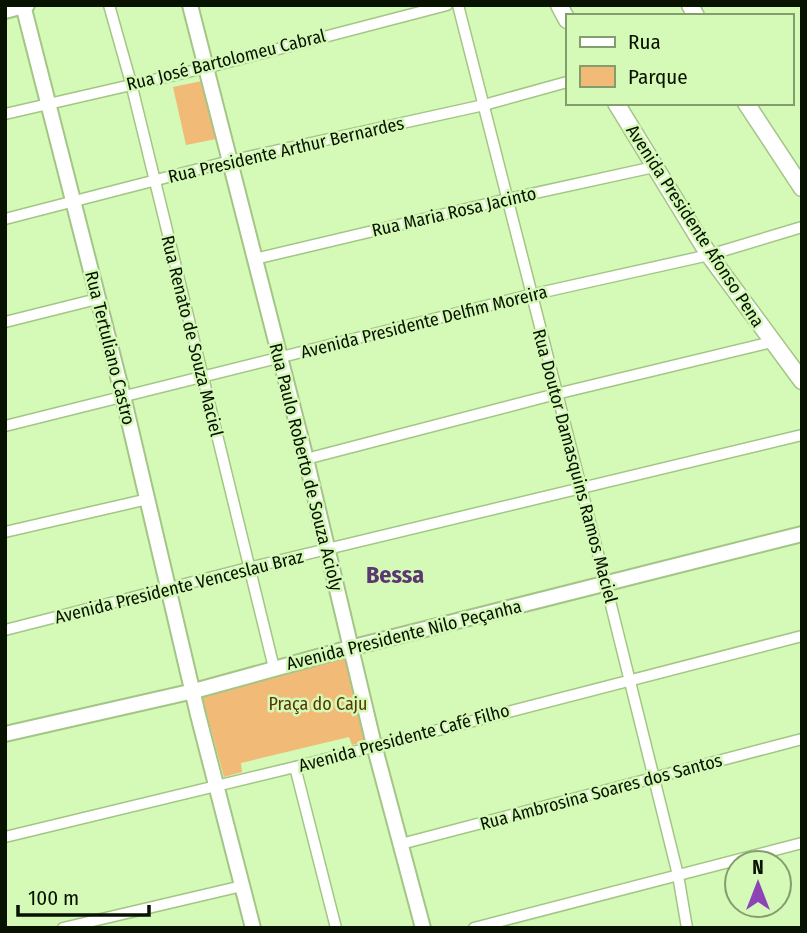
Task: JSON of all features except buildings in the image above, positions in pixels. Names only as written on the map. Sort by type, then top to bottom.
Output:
[{"type":"main road","name":"Avenida Presidente Afonso Pena","points":[[618,105],[709,255],[802,381]]},
{"type":"main road","points":[[747,105],[802,188]]},
{"type":"street","name":"Rua Renato de Souza Maciel","points":[[109,5],[131,83],[274,668]]},
{"type":"street","name":"Rua Paulo Roberto de Souza Acioly","points":[[190,5],[306,459],[374,745],[423,928]]},
{"type":"street","name":"Rua José Bartolomeu Cabral","points":[[5,114],[205,68],[447,5]]},
{"type":"street","name":"Rua Doutor Damasquins Ramos Maciel","points":[[458,5],[654,778],[678,875],[687,928]]},
{"type":"street","points":[[5,11],[25,6]]},
{"type":"street","name":"Rua Tertuliano Castro","points":[[25,6],[253,928]]},
{"type":"street","name":"Rua Presidente Arthur Bernardes","points":[[5,219],[230,161],[484,105],[566,82]]},
{"type":"street","name":"Rua Maria Rosa Jacinto","points":[[255,259],[654,167]]},
{"type":"street","name":"Avenida Presidente Delfim Moreira","points":[[5,426],[530,295],[709,255],[802,227]]},
{"type":"street","points":[[5,322],[97,299]]},
{"type":"street","points":[[306,459],[556,394],[772,342]]},
{"type":"street","name":"Avenida Presidente Venceslau Braz","points":[[5,630],[248,568],[802,435]]},
{"type":"street","points":[[5,532],[148,499]]},
{"type":"street","name":"Avenida Presidente Nilo Peçanha","points":[[5,734],[194,691],[350,648],[802,534]]},
{"type":"street","name":"Avenida Presidente Café Filho","points":[[5,837],[295,767],[802,636]]},
{"type":"street","name":"Rua Ambrosina Soares dos Santos","points":[[401,844],[802,739]]},
{"type":"street","points":[[295,767],[336,928]]},
{"type":"street","points":[[474,928],[802,843]]},
{"type":"street","points":[[63,928],[242,886]]},
{"type":"green space","points":[[202,81],[216,139],[186,145],[173,87]]},
{"type":"green space","name":"Praça do Caju","points":[[349,655],[369,740],[352,745],[349,737],[241,763],[242,772],[224,777],[201,693]]},
{"type":"district","name":"Bessa","points":[[395,575]]}]
